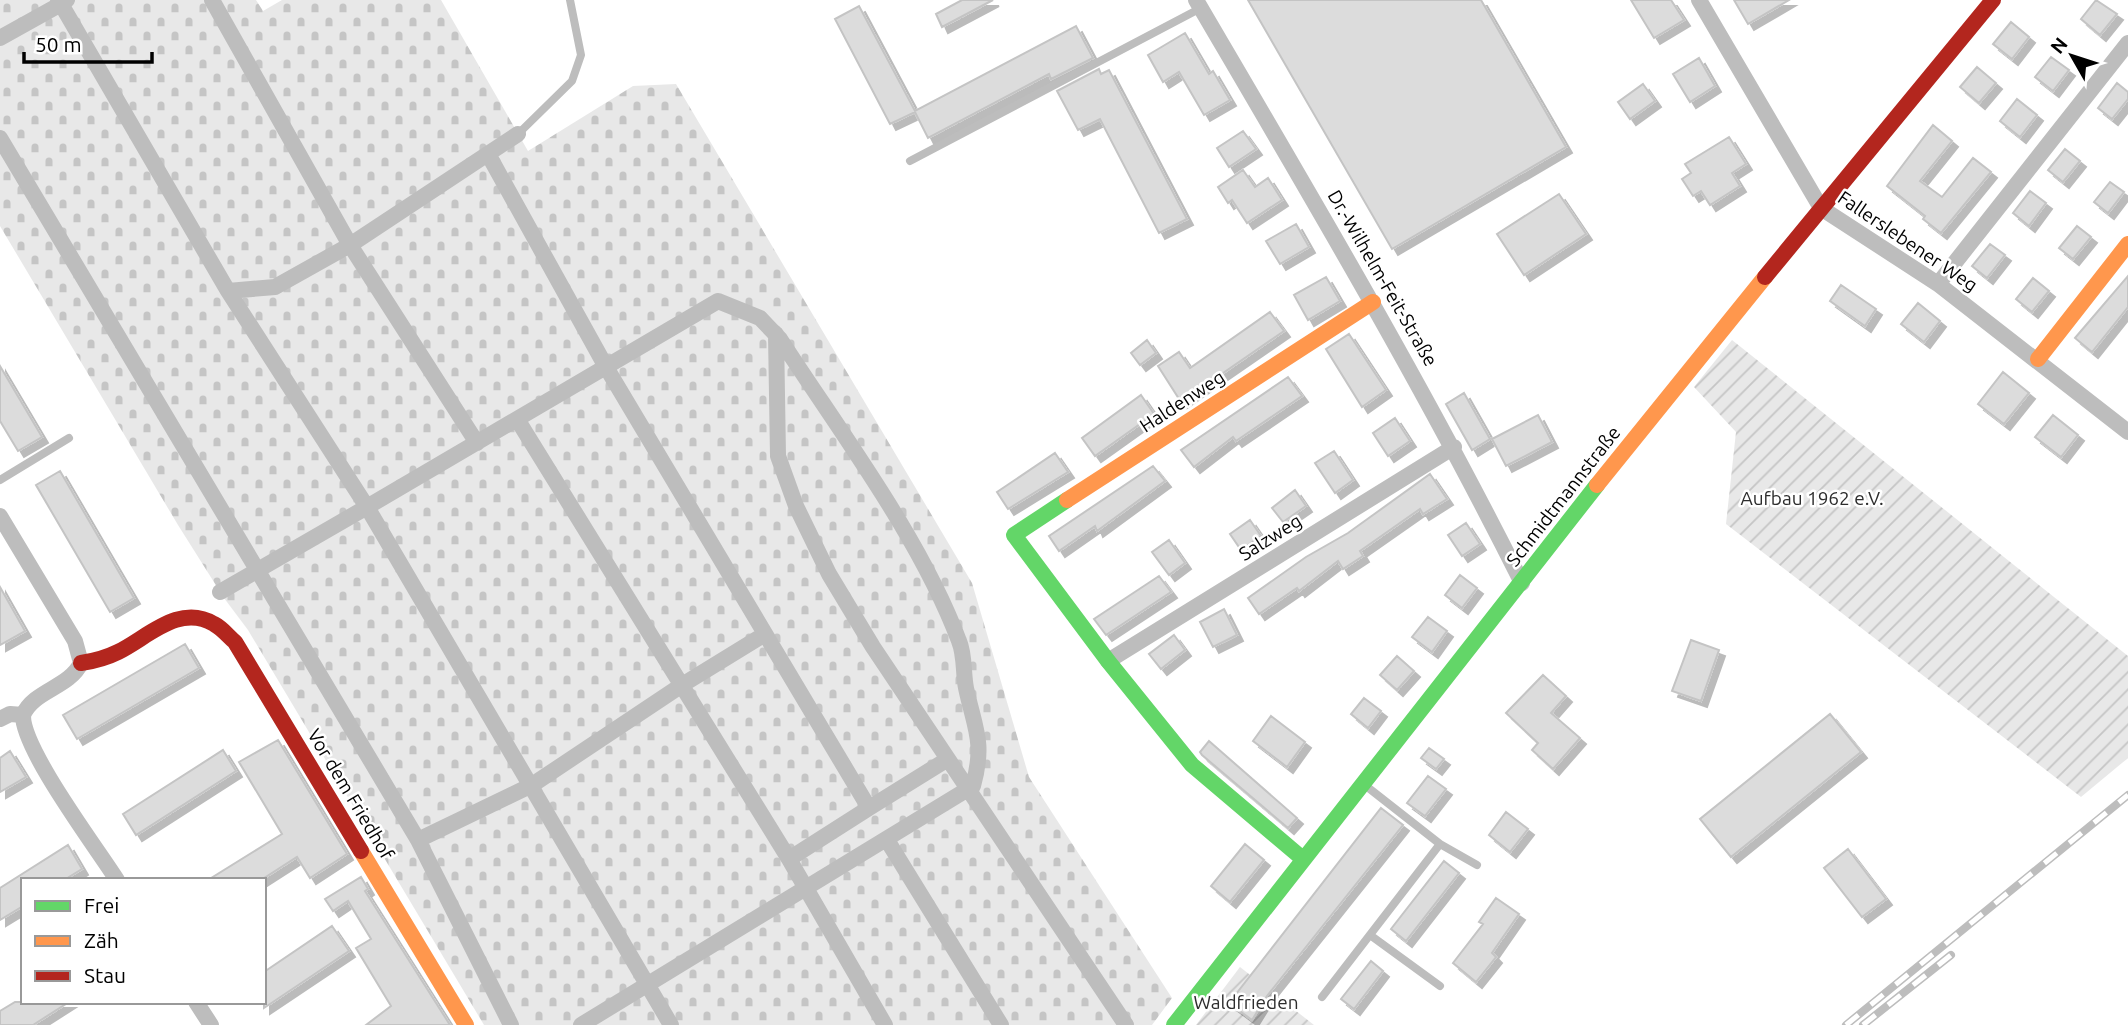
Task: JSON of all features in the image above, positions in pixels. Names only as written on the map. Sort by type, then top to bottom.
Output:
[{"type":"street","points":[[212,0],[350,245],[477,443]]},
{"type":"street","name":"Fallerslebener Weg","points":[[1699,0],[1821,208],[1938,284],[2038,359],[2128,432]]},
{"type":"street","name":"Schmidtmannstraße","points":[[1174,1025],[1682,377],[1993,0]]},
{"type":"street","points":[[0,38],[62,1],[228,291],[367,507],[671,1025]]},
{"type":"street","name":"Dr.-Wilhelm-Feit-Straße","points":[[1199,4],[1373,302],[1454,447],[1522,583]]},
{"type":"street","points":[[1938,284],[2128,43]]},
{"type":"street","points":[[228,291],[275,287],[350,245],[518,134]]},
{"type":"street","points":[[0,138],[418,840],[511,1025]]},
{"type":"street","points":[[488,154],[606,367],[869,808]]},
{"type":"street","points":[[2038,359],[2128,244]]},
{"type":"street","points":[[220,592],[718,301],[760,318],[776,334],[921,558],[960,643],[966,687],[980,739],[980,761],[973,786],[581,1025]]},
{"type":"street","name":"Haldenweg","points":[[1108,662],[1014,535],[1373,302]]},
{"type":"street","points":[[776,334],[778,456],[796,506],[829,574],[873,647],[1126,1025]]},
{"type":"street","points":[[517,419],[789,859],[885,1025]]},
{"type":"street","name":"Salzweg","points":[[1108,662],[1454,447]]},
{"type":"street","points":[[0,516],[75,641],[81,663],[70,678],[33,700],[23,716],[25,733],[46,771],[116,878]]},
{"type":"street","name":"Vor dem Friedhof","points":[[81,663],[101,660],[177,618],[190,616],[215,623],[235,642],[466,1025]]},
{"type":"street","points":[[418,840],[532,785],[682,685],[765,634]]},
{"type":"street","points":[[1108,662],[1192,765],[1303,859]]},
{"type":"street","points":[[0,719],[10,714],[23,716]]},
{"type":"street","points":[[789,859],[948,759]]},
{"type":"street","points":[[887,840],[1001,1025]]},
{"type":"street","points":[[197,1004],[211,1025]]},
{"type":"lane","points":[[518,134],[572,80],[581,55],[570,0]]},
{"type":"lane","points":[[910,161],[1199,4]]},
{"type":"lane","points":[[0,480],[69,438]]},
{"type":"lane","points":[[1363,784],[1440,844],[1477,866]]},
{"type":"lane","points":[[1322,998],[1440,844]]},
{"type":"lane","points":[[1370,935],[1440,986]]},
{"type":"green space","points":[[0,0],[256,0],[263,11],[282,0],[441,0],[528,151],[633,86],[676,84],[972,583],[1029,777],[1172,998],[1152,1025],[484,1025],[248,630],[224,598],[178,525],[0,226]]},
{"type":"green space","name":"Aufbau 1962 e.V.","points":[[1732,340],[2128,656],[2128,758],[2081,797],[1726,524],[1736,432],[1694,387]]},
{"type":"green space","name":"Waldfrieden","points":[[1240,967],[1314,1025],[1196,1025]]},
{"type":"building","points":[[962,0],[993,0],[942,27],[936,14]]},
{"type":"building","points":[[1248,0],[1481,0],[1566,147],[1392,249]]},
{"type":"building","points":[[1631,0],[1671,0],[1684,20],[1654,38]]},
{"type":"building","points":[[1734,0],[1789,0],[1748,24]]},
{"type":"building","points":[[2096,0],[2117,14],[2100,35],[2081,19]]},
{"type":"building","points":[[859,6],[915,111],[1076,26],[1093,58],[1051,79],[1049,74],[928,138],[915,112],[890,124],[835,19]]},
{"type":"building","points":[[2011,22],[2029,37],[2012,59],[1993,44]]},
{"type":"building","points":[[1185,33],[1209,74],[1213,71],[1230,100],[1204,115],[1179,72],[1163,82],[1148,55]]},
{"type":"building","points":[[2051,57],[2069,70],[2053,91],[2035,77]]},
{"type":"building","points":[[1699,58],[1715,86],[1690,102],[1673,74]]},
{"type":"building","points":[[1977,67],[1996,83],[1979,103],[1960,87]]},
{"type":"building","points":[[1099,69],[1101,74],[1109,70],[1187,219],[1159,233],[1100,119],[1078,130],[1057,91]]},
{"type":"building","points":[[2117,83],[2128,92],[2128,99],[2112,119],[2098,108]]},
{"type":"building","points":[[1643,84],[1655,101],[1630,119],[1618,102]]},
{"type":"building","points":[[2017,99],[2037,115],[2020,137],[2000,121]]},
{"type":"building","points":[[1933,125],[1952,141],[1920,181],[1942,197],[1973,158],[1991,172],[1941,233],[1923,219],[1925,216],[1887,186]]},
{"type":"building","points":[[1243,131],[1256,149],[1229,167],[1217,148]]},
{"type":"building","points":[[1729,137],[1746,164],[1732,173],[1740,186],[1710,205],[1701,191],[1693,196],[1682,179],[1691,173],[1685,164]]},
{"type":"building","points":[[2065,149],[2080,161],[2063,182],[2048,170]]},
{"type":"building","points":[[1243,170],[1255,187],[1268,178],[1282,200],[1247,223],[1232,200],[1228,203],[1218,187]]},
{"type":"building","points":[[2110,182],[2124,192],[2108,213],[2094,202]]},
{"type":"building","points":[[2030,191],[2046,203],[2029,226],[2013,213]]},
{"type":"building","points":[[1559,194],[1586,234],[1524,275],[1497,234]]},
{"type":"building","points":[[1296,224],[1309,247],[1280,264],[1266,241]]},
{"type":"building","points":[[2077,226],[2091,237],[2073,259],[2059,248]]},
{"type":"building","points":[[1990,244],[2005,255],[1987,278],[1972,266]]},
{"type":"building","points":[[2128,276],[2128,307],[2092,352],[2075,338]]},
{"type":"building","points":[[1326,277],[1340,301],[1308,320],[1294,295]]},
{"type":"building","points":[[2033,278],[2049,291],[2032,312],[2016,299]]},
{"type":"building","points":[[1841,285],[1876,309],[1865,326],[1830,301]]},
{"type":"building","points":[[1918,303],[1940,321],[1924,342],[1901,324]]},
{"type":"building","points":[[1270,312],[1284,331],[1181,402],[1158,366],[1179,352],[1190,368]]},
{"type":"building","points":[[1349,334],[1386,390],[1362,407],[1326,349]]},
{"type":"building","points":[[1147,340],[1156,353],[1140,365],[1131,353]]},
{"type":"building","points":[[0,366],[42,437],[18,451],[0,421]]},
{"type":"building","points":[[2003,372],[2029,393],[2004,424],[1978,404]]},
{"type":"building","points":[[1288,377],[1302,396],[1236,441],[1233,437],[1194,467],[1181,450]]},
{"type":"building","points":[[1464,393],[1490,439],[1472,450],[1446,404]]},
{"type":"building","points":[[1141,395],[1154,414],[1095,456],[1082,438]]},
{"type":"building","points":[[1538,415],[1552,442],[1506,466],[1492,439]]},
{"type":"building","points":[[2053,415],[2078,435],[2061,457],[2035,437]]},
{"type":"building","points":[[1395,418],[1410,441],[1388,456],[1373,433]]},
{"type":"building","points":[[1334,451],[1353,480],[1335,493],[1315,463]]},
{"type":"building","points":[[1055,453],[1068,472],[1008,509],[997,492]]},
{"type":"building","points":[[1153,466],[1165,481],[1097,531],[1095,526],[1059,551],[1049,536]]},
{"type":"building","points":[[60,471],[134,598],[110,612],[36,485]]},
{"type":"building","points":[[1430,474],[1447,499],[1423,514],[1420,509],[1360,551],[1363,556],[1343,569],[1338,561],[1299,591],[1297,588],[1259,614],[1248,598],[1306,557],[1348,533]]},
{"type":"building","points":[[1295,490],[1306,506],[1283,522],[1272,508]]},
{"type":"building","points":[[1250,520],[1261,536],[1241,550],[1230,534]]},
{"type":"building","points":[[1466,523],[1480,544],[1462,556],[1448,535]]},
{"type":"building","points":[[1169,540],[1185,563],[1169,575],[1152,552]]},
{"type":"building","points":[[1460,575],[1477,588],[1462,608],[1445,595]]},
{"type":"building","points":[[1159,576],[1171,592],[1106,635],[1094,619]]},
{"type":"building","points":[[0,587],[25,631],[0,645]]},
{"type":"building","points":[[1224,609],[1237,635],[1213,647],[1200,622]]},
{"type":"building","points":[[1428,617],[1447,631],[1432,652],[1412,637]]},
{"type":"building","points":[[1174,635],[1185,650],[1161,669],[1149,654]]},
{"type":"building","points":[[1691,640],[1719,650],[1701,701],[1672,691]]},
{"type":"building","points":[[185,644],[199,668],[77,739],[63,715]]},
{"type":"building","points":[[1397,656],[1414,671],[1397,690],[1380,675]]},
{"type":"building","points":[[1543,675],[1566,696],[1551,713],[1580,738],[1553,769],[1532,750],[1538,743],[1506,713]]},
{"type":"building","points":[[1364,698],[1381,711],[1368,728],[1351,714]]},
{"type":"building","points":[[1830,714],[1861,752],[1731,857],[1700,819]]},
{"type":"building","points":[[1271,716],[1305,742],[1287,767],[1253,741]]},
{"type":"building","points":[[278,740],[347,854],[310,878],[297,857],[264,878],[211,878],[282,834],[239,762]]},
{"type":"building","points":[[1209,741],[1297,818],[1288,828],[1202,755],[1200,752]]},
{"type":"building","points":[[1429,748],[1444,759],[1436,769],[1421,758]]},
{"type":"building","points":[[223,750],[236,771],[136,835],[123,814]]},
{"type":"building","points":[[10,751],[26,777],[0,792],[0,758]]},
{"type":"building","points":[[1428,776],[1446,789],[1425,816],[1407,803]]},
{"type":"building","points":[[1381,808],[1403,825],[1267,996],[1252,1020],[1229,1003]]},
{"type":"building","points":[[1506,812],[1528,829],[1510,852],[1489,835]]},
{"type":"building","points":[[1245,844],[1264,860],[1230,902],[1211,886]]},
{"type":"building","points":[[68,845],[82,869],[67,878],[21,878],[21,907],[0,920],[0,888]]},
{"type":"building","points":[[1848,849],[1886,899],[1862,917],[1824,868]]},
{"type":"building","points":[[1444,861],[1459,873],[1406,941],[1391,929]]},
{"type":"building","points":[[361,877],[368,889],[365,891],[450,1025],[366,1025],[391,1006],[356,948],[371,939],[348,901],[333,911],[325,899]]},
{"type":"building","points":[[1496,898],[1519,914],[1492,953],[1496,957],[1476,982],[1453,963],[1483,924],[1479,922]]},
{"type":"building","points":[[332,926],[349,951],[264,1008],[266,971]]},
{"type":"building","points":[[1371,961],[1383,971],[1354,1009],[1341,999]]},
{"type":"building","points":[[15,1002],[66,1004],[33,1025],[0,1025],[0,1011]]},
{"type":"railway","points":[[1846,1025],[2128,795]]},
{"type":"railway","points":[[1863,1025],[1951,955]]},
{"type":"traffic: fast","points":[[1174,1025],[1597,485]]},
{"type":"traffic: fast","points":[[1067,500],[1014,535],[1108,661],[1192,765],[1303,859]]},
{"type":"traffic: slow","points":[[2038,359],[2128,244]]},
{"type":"traffic: slow","points":[[1597,485],[1765,277]]},
{"type":"traffic: slow","points":[[1067,500],[1373,302]]},
{"type":"traffic: slow","points":[[361,851],[466,1025]]},
{"type":"traffic: jam","points":[[1765,277],[1993,0]]},
{"type":"traffic: jam","points":[[81,663],[114,654],[176,620],[201,619],[217,626],[235,642],[361,851]]}]
